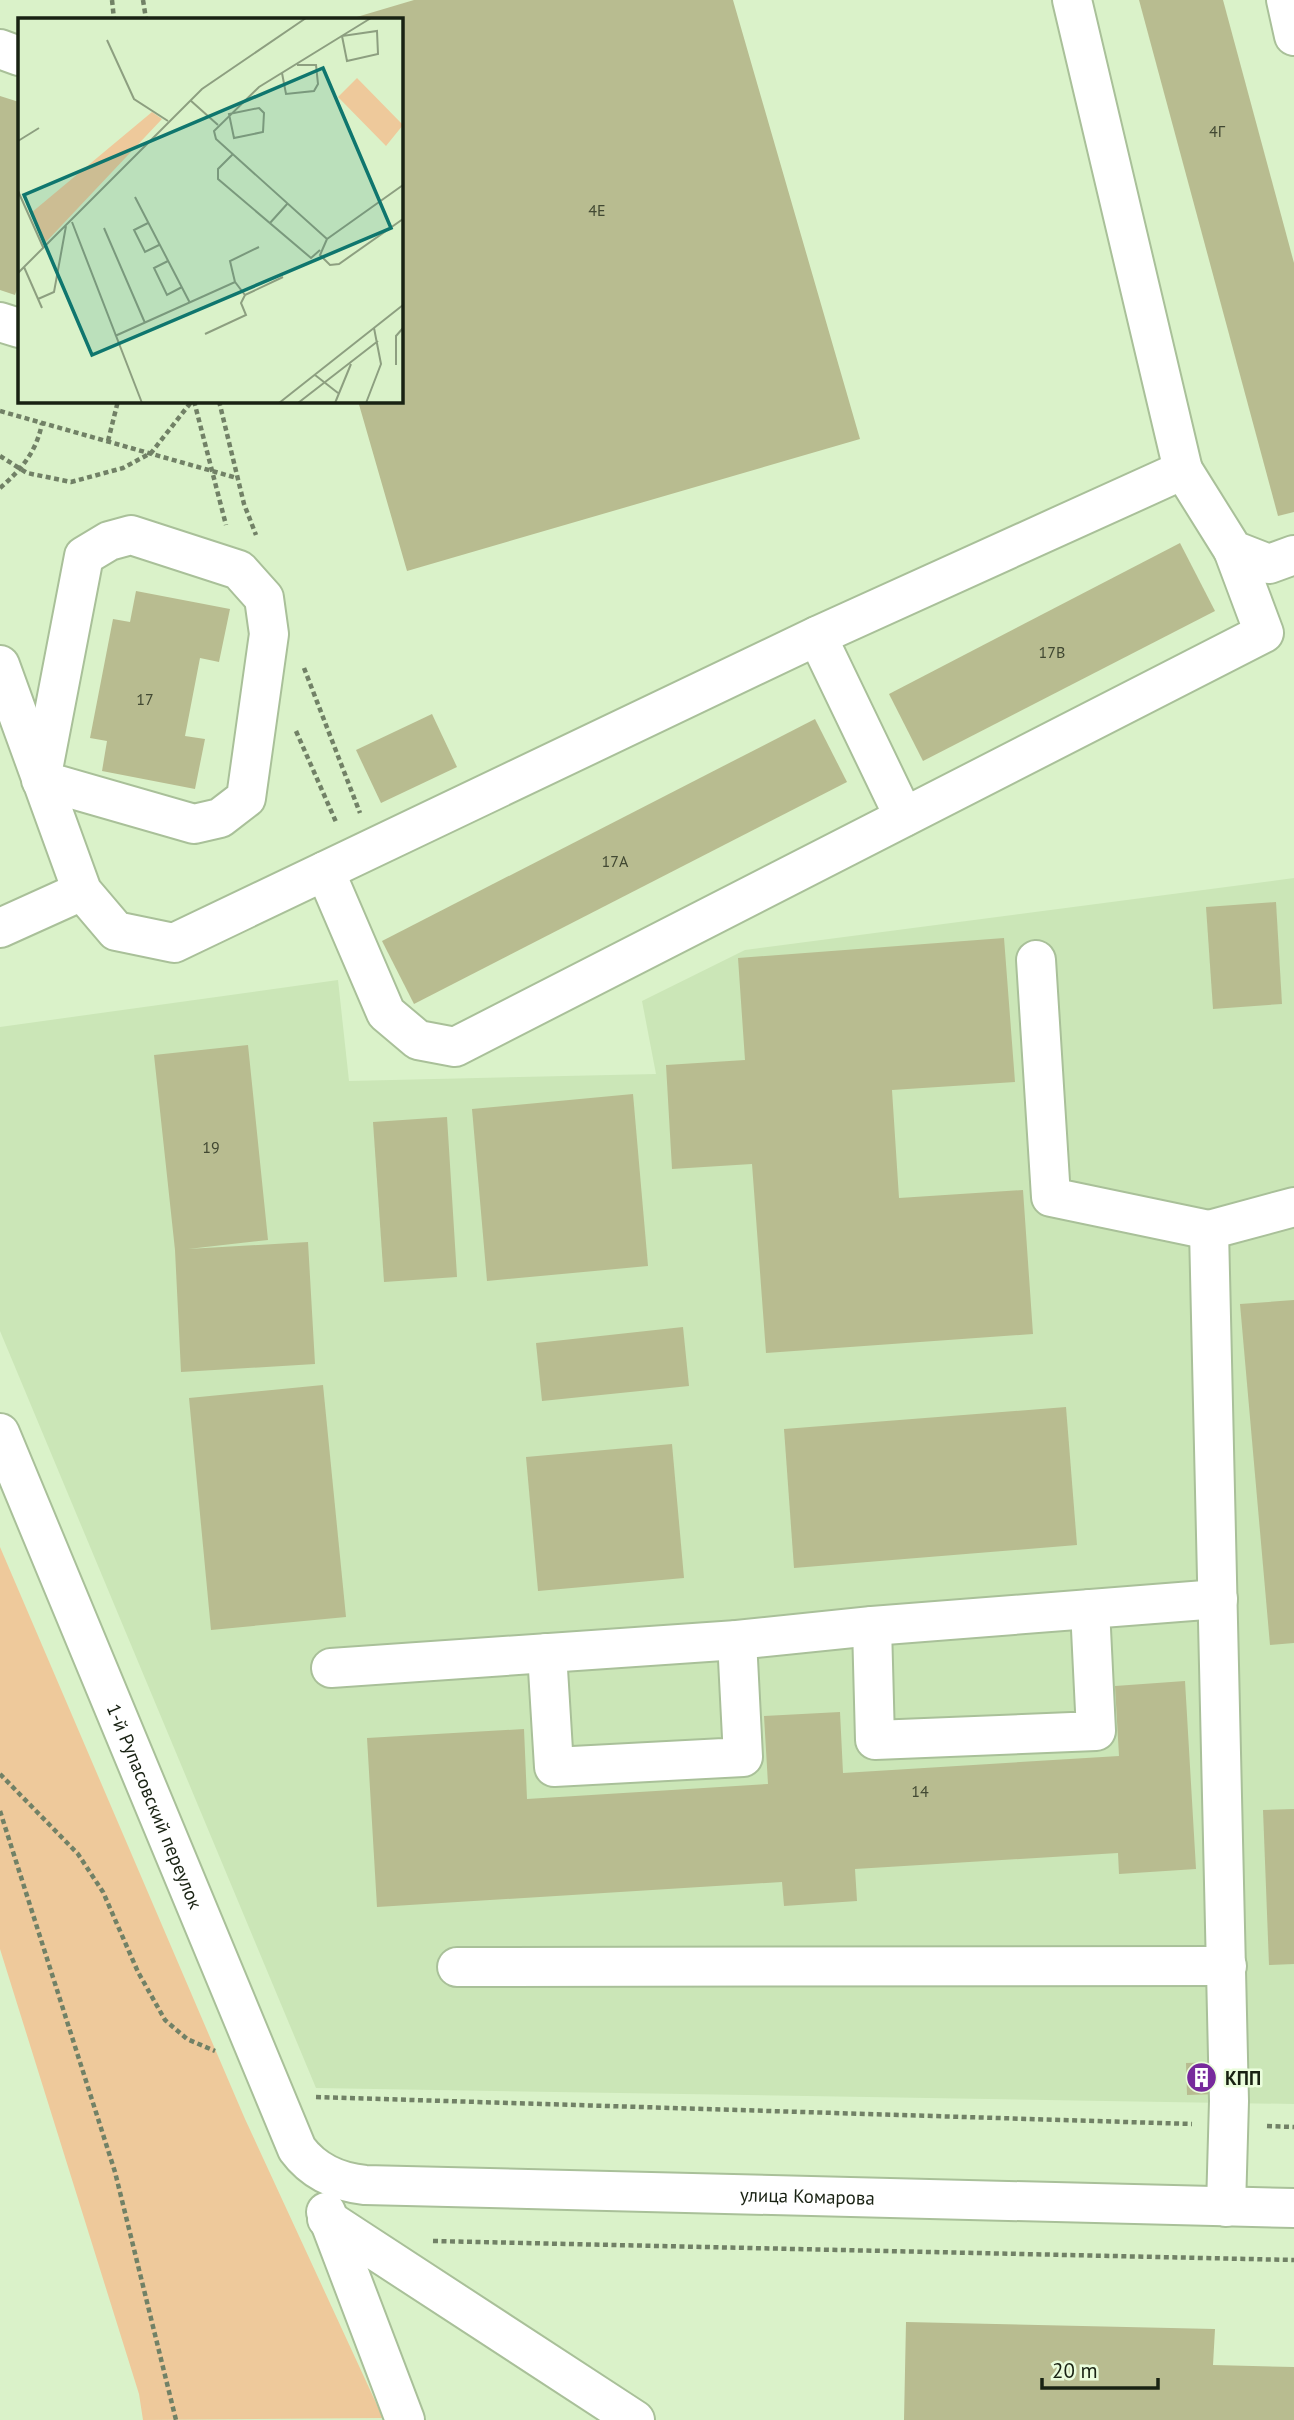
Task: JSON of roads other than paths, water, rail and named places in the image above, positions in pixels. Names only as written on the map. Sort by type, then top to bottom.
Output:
[{"type":"street","points":[[325,871],[386,1013],[418,1040],[454,1047],[1264,633],[1233,550],[1183,470],[1072,0]]},
{"type":"street","points":[[1286,0],[1294,36]]},
{"type":"street","points":[[0,49],[18,56]]},
{"type":"street","points":[[0,322],[18,328]]},
{"type":"street","points":[[0,664],[82,891],[116,931],[174,943],[817,636],[1183,470]]},
{"type":"street","points":[[131,535],[239,570],[264,598],[269,634],[246,798],[220,818],[194,824],[41,780],[84,556],[109,541],[131,535]]},
{"type":"street","points":[[1233,550],[1269,564],[1294,555]]},
{"type":"street","points":[[817,636],[904,817]]},
{"type":"street","points":[[0,928],[82,891]]},
{"type":"street","points":[[1036,960],[1051,1197],[1209,1230],[1294,1206]]},
{"type":"street","points":[[1209,1230],[1227,1966],[1226,2207]]},
{"type":"street","name":"1-й Рупасовский переулок","points":[[0,1433],[292,2137],[307,2162],[321,2172]]},
{"type":"street","points":[[331,1668],[737,1640],[872,1626],[1218,1599]]},
{"type":"street","points":[[872,1626],[875,1740],[1096,1731],[1090,1609]]},
{"type":"street","points":[[547,1653],[555,1768],[743,1757],[737,1640]]},
{"type":"street","points":[[457,1967],[1227,1966]]},
{"type":"street","points":[[321,2172],[327,2219],[405,2420]]},
{"type":"street","name":"улица Комарова","points":[[321,2172],[350,2183],[365,2185],[1294,2208]]},
{"type":"street","points":[[327,2219],[635,2420]]},
{"type":"place","name":"КПП","points":[[1202,2078]]}]
